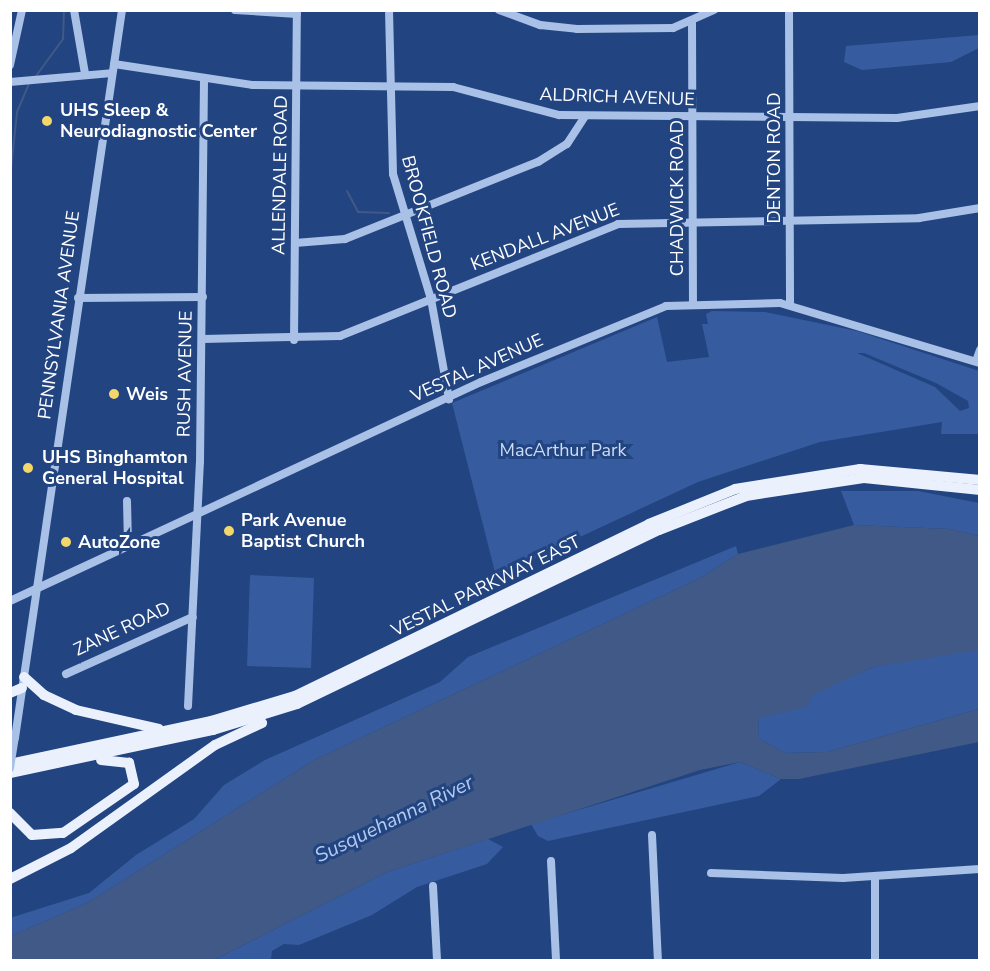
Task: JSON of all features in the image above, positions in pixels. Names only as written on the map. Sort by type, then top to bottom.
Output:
[{"type":"main road","name":"VESTAL PARKWAY EAST","points":[[10,766],[183,728],[309,690],[649,524],[735,489],[860,469],[980,480]]},
{"type":"main road","name":"VESTAL PARKWAY EAST","points":[[10,773],[213,730],[297,705],[659,531],[736,499],[806,483],[864,478],[980,490]]},
{"type":"main road","points":[[10,693],[23,682],[76,710],[152,729],[183,728]]},
{"type":"main road","points":[[10,879],[71,848],[215,745],[297,705]]},
{"type":"main road","points":[[10,813],[29,834],[52,837],[126,792],[135,780],[133,768],[123,760],[62,763]]},
{"type":"street","points":[[10,65],[22,10]]},
{"type":"street","points":[[74,10],[85,74]]},
{"type":"street","name":"PENNSYLVANIA AVENUE","points":[[10,766],[122,10]]},
{"type":"street","points":[[236,10],[297,12]]},
{"type":"street","name":"BROOKFIELD ROAD","points":[[389,10],[390,158],[404,216],[431,299],[449,399]]},
{"type":"street","points":[[499,10],[563,28],[673,28],[692,22],[714,10]]},
{"type":"street","name":"DENTON ROAD","points":[[789,10],[790,305]]},
{"type":"street","name":"ALLENDALE ROAD","points":[[294,340],[297,12]]},
{"type":"street","name":"CHADWICK ROAD","points":[[692,22],[693,302]]},
{"type":"street","name":"ALDRICH AVENUE","points":[[10,82],[113,69],[297,86],[453,87],[528,110],[585,116],[897,118],[980,106]]},
{"type":"street","name":"RUSH AVENUE","points":[[188,705],[203,339],[204,78]]},
{"type":"street","points":[[295,243],[345,239],[554,154],[575,135],[585,116]]},
{"type":"street","name":"KENDALL AVENUE","points":[[203,339],[294,340],[340,336],[618,224],[693,219],[791,221],[919,218],[980,208]]},
{"type":"street","points":[[78,298],[203,297]]},
{"type":"street","name":"VESTAL AVENUE","points":[[10,601],[197,513],[637,316],[693,302],[790,305],[978,362]]},
{"type":"street","points":[[978,362],[980,350]]},
{"type":"street","points":[[128,501],[128,546]]},
{"type":"street","name":"ZANE ROAD","points":[[66,674],[193,617]]},
{"type":"street","points":[[652,835],[658,960]]},
{"type":"street","points":[[551,861],[556,960]]},
{"type":"street","points":[[711,873],[875,877],[980,869]]},
{"type":"street","points":[[875,877],[875,960]]},
{"type":"street","points":[[434,886],[437,960]]},
{"type":"green space","points":[[979,35],[979,48],[951,62],[862,70],[844,62],[846,46]]},
{"type":"green space","name":"MacArthur Park","points":[[712,311],[765,312],[857,331],[979,371],[979,434],[941,434],[942,422],[820,442],[698,482],[496,576],[452,403],[657,317],[667,362],[709,357],[702,324],[708,324],[706,314]],"holes":[[[857,353],[864,353],[936,383],[968,401],[969,408],[960,411],[935,387]]]},
{"type":"green space","points":[[841,491],[918,491],[979,503],[979,536],[950,529],[854,525]]},
{"type":"green space","points":[[736,546],[738,554],[700,578],[314,760],[89,902],[11,936],[10,918],[89,893],[136,855],[194,819],[224,785],[265,760],[440,682],[468,657]]},
{"type":"green space","points":[[250,575],[314,578],[311,668],[247,666]]},
{"type":"green space","points":[[962,649],[979,650],[979,709],[827,752],[785,753],[758,738],[759,718],[873,667]]},
{"type":"green space","points":[[740,762],[781,779],[759,796],[548,841],[538,836],[531,824]]},
{"type":"green space","points":[[488,839],[503,847],[487,864],[417,887],[372,915],[299,945],[284,944],[272,951],[271,960],[214,960],[387,872]]},
{"type":"water","name":"Susquehanna River","points":[[854,525],[950,529],[979,536],[979,650],[873,667],[813,695],[806,707],[759,718],[758,738],[785,753],[827,752],[979,709],[979,742],[799,779],[781,779],[740,762],[700,770],[387,872],[214,960],[11,960],[11,936],[89,902],[314,760],[700,578],[738,554]]},
{"type":"waterway","points":[[36,76],[63,39],[64,10]]},
{"type":"waterway","points":[[10,179],[17,112],[30,82]]},
{"type":"waterway","points":[[347,191],[358,212],[389,213]]},
{"type":"place","name":"UHS Sleep & Neurodiagnostic Center","points":[[47,121]]},
{"type":"place","name":"Weis","points":[[114,394]]},
{"type":"place","name":"UHS Binghamton General Hospital","points":[[28,468]]},
{"type":"place","name":"Park Avenue Baptist Church","points":[[229,531]]},
{"type":"place","name":"AutoZone","points":[[66,542]]}]
